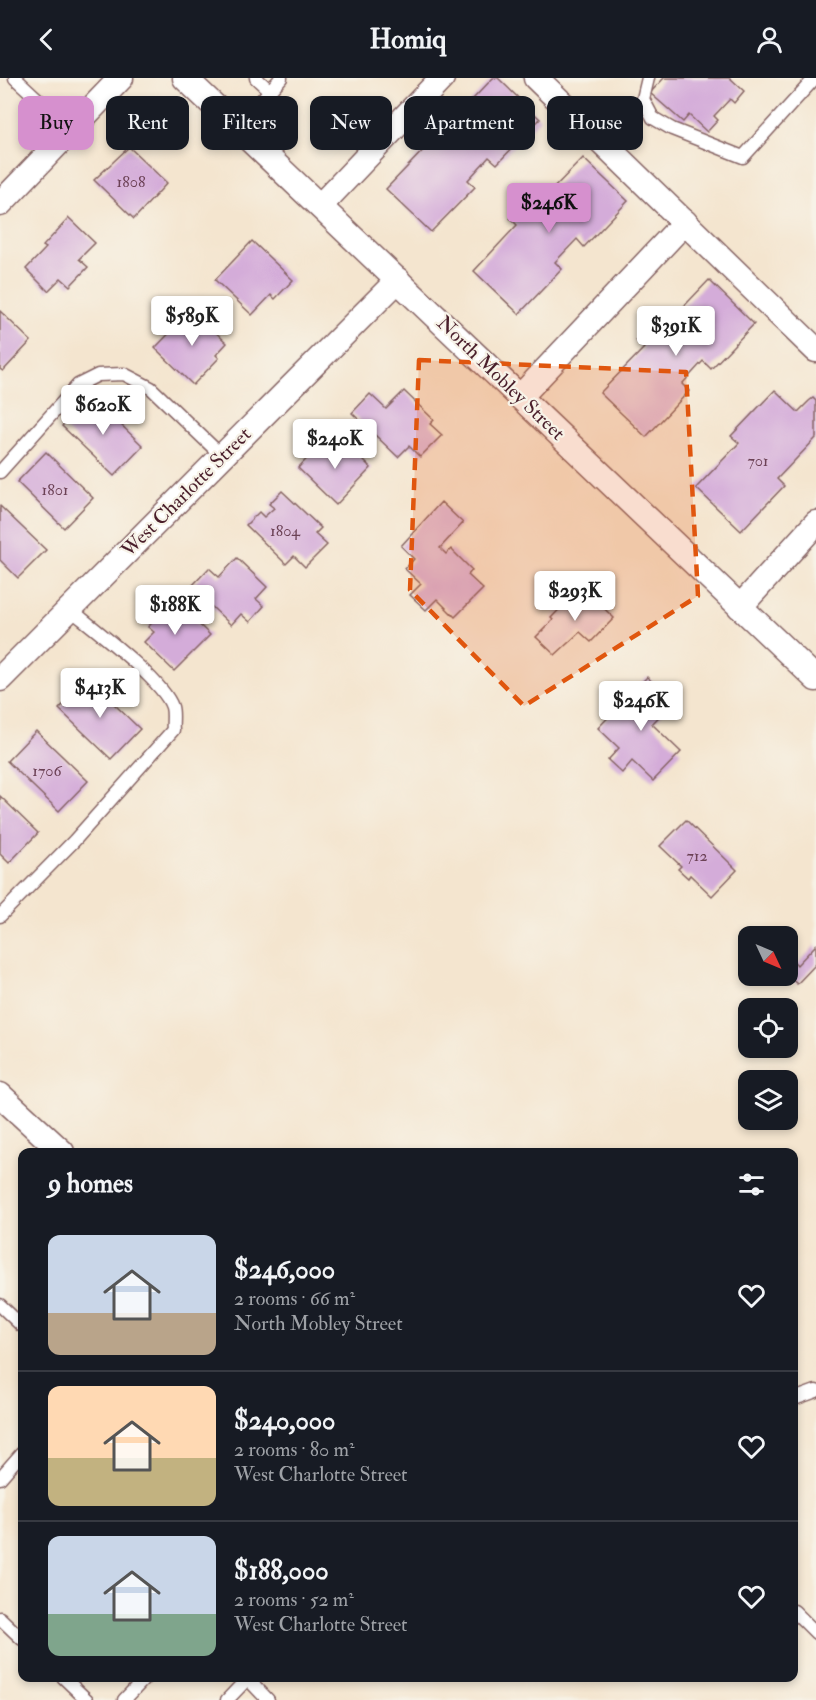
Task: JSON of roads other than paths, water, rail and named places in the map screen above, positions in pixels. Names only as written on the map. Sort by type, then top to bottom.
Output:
[{"type":"street","points":[[94,107],[122,78]]},
{"type":"street","name":"North Mobley Street","points":[[185,78],[204,96]]},
{"type":"street","points":[[320,206],[442,78]]},
{"type":"street","points":[[536,78],[816,350]]},
{"type":"street","points":[[0,204],[52,150]]},
{"type":"street","name":"North Mobley Street","points":[[260,150],[816,679]]},
{"type":"street","points":[[520,397],[686,222]]},
{"type":"street","name":"West Charlotte Street","points":[[0,679],[398,280]]},
{"type":"street","points":[[740,607],[816,523]]},
{"type":"street","points":[[0,1095],[58,1148]]},
{"type":"lane","points":[[15,78],[34,96]]},
{"type":"lane","points":[[256,78],[270,91]]},
{"type":"lane","points":[[266,96],[281,78]]},
{"type":"lane","points":[[648,78],[643,99],[653,118],[672,129],[743,158],[815,78]]},
{"type":"lane","points":[[0,472],[78,385],[98,375],[124,374],[151,387],[222,456]]},
{"type":"lane","points":[[0,916],[74,841],[172,730],[172,706],[159,688],[120,650],[70,609]]},
{"type":"lane","points":[[0,1305],[18,1322]]},
{"type":"lane","points":[[798,1398],[816,1391]]},
{"type":"lane","points":[[0,1478],[18,1458]]},
{"type":"lane","points":[[798,1615],[816,1632]]},
{"type":"lane","points":[[0,1618],[18,1635]]},
{"type":"lane","points":[[68,1682],[87,1700]]},
{"type":"lane","points":[[124,1700],[141,1682]]},
{"type":"lane","points":[[227,1700],[244,1682]]},
{"type":"lane","points":[[252,1682],[268,1700]]}]
